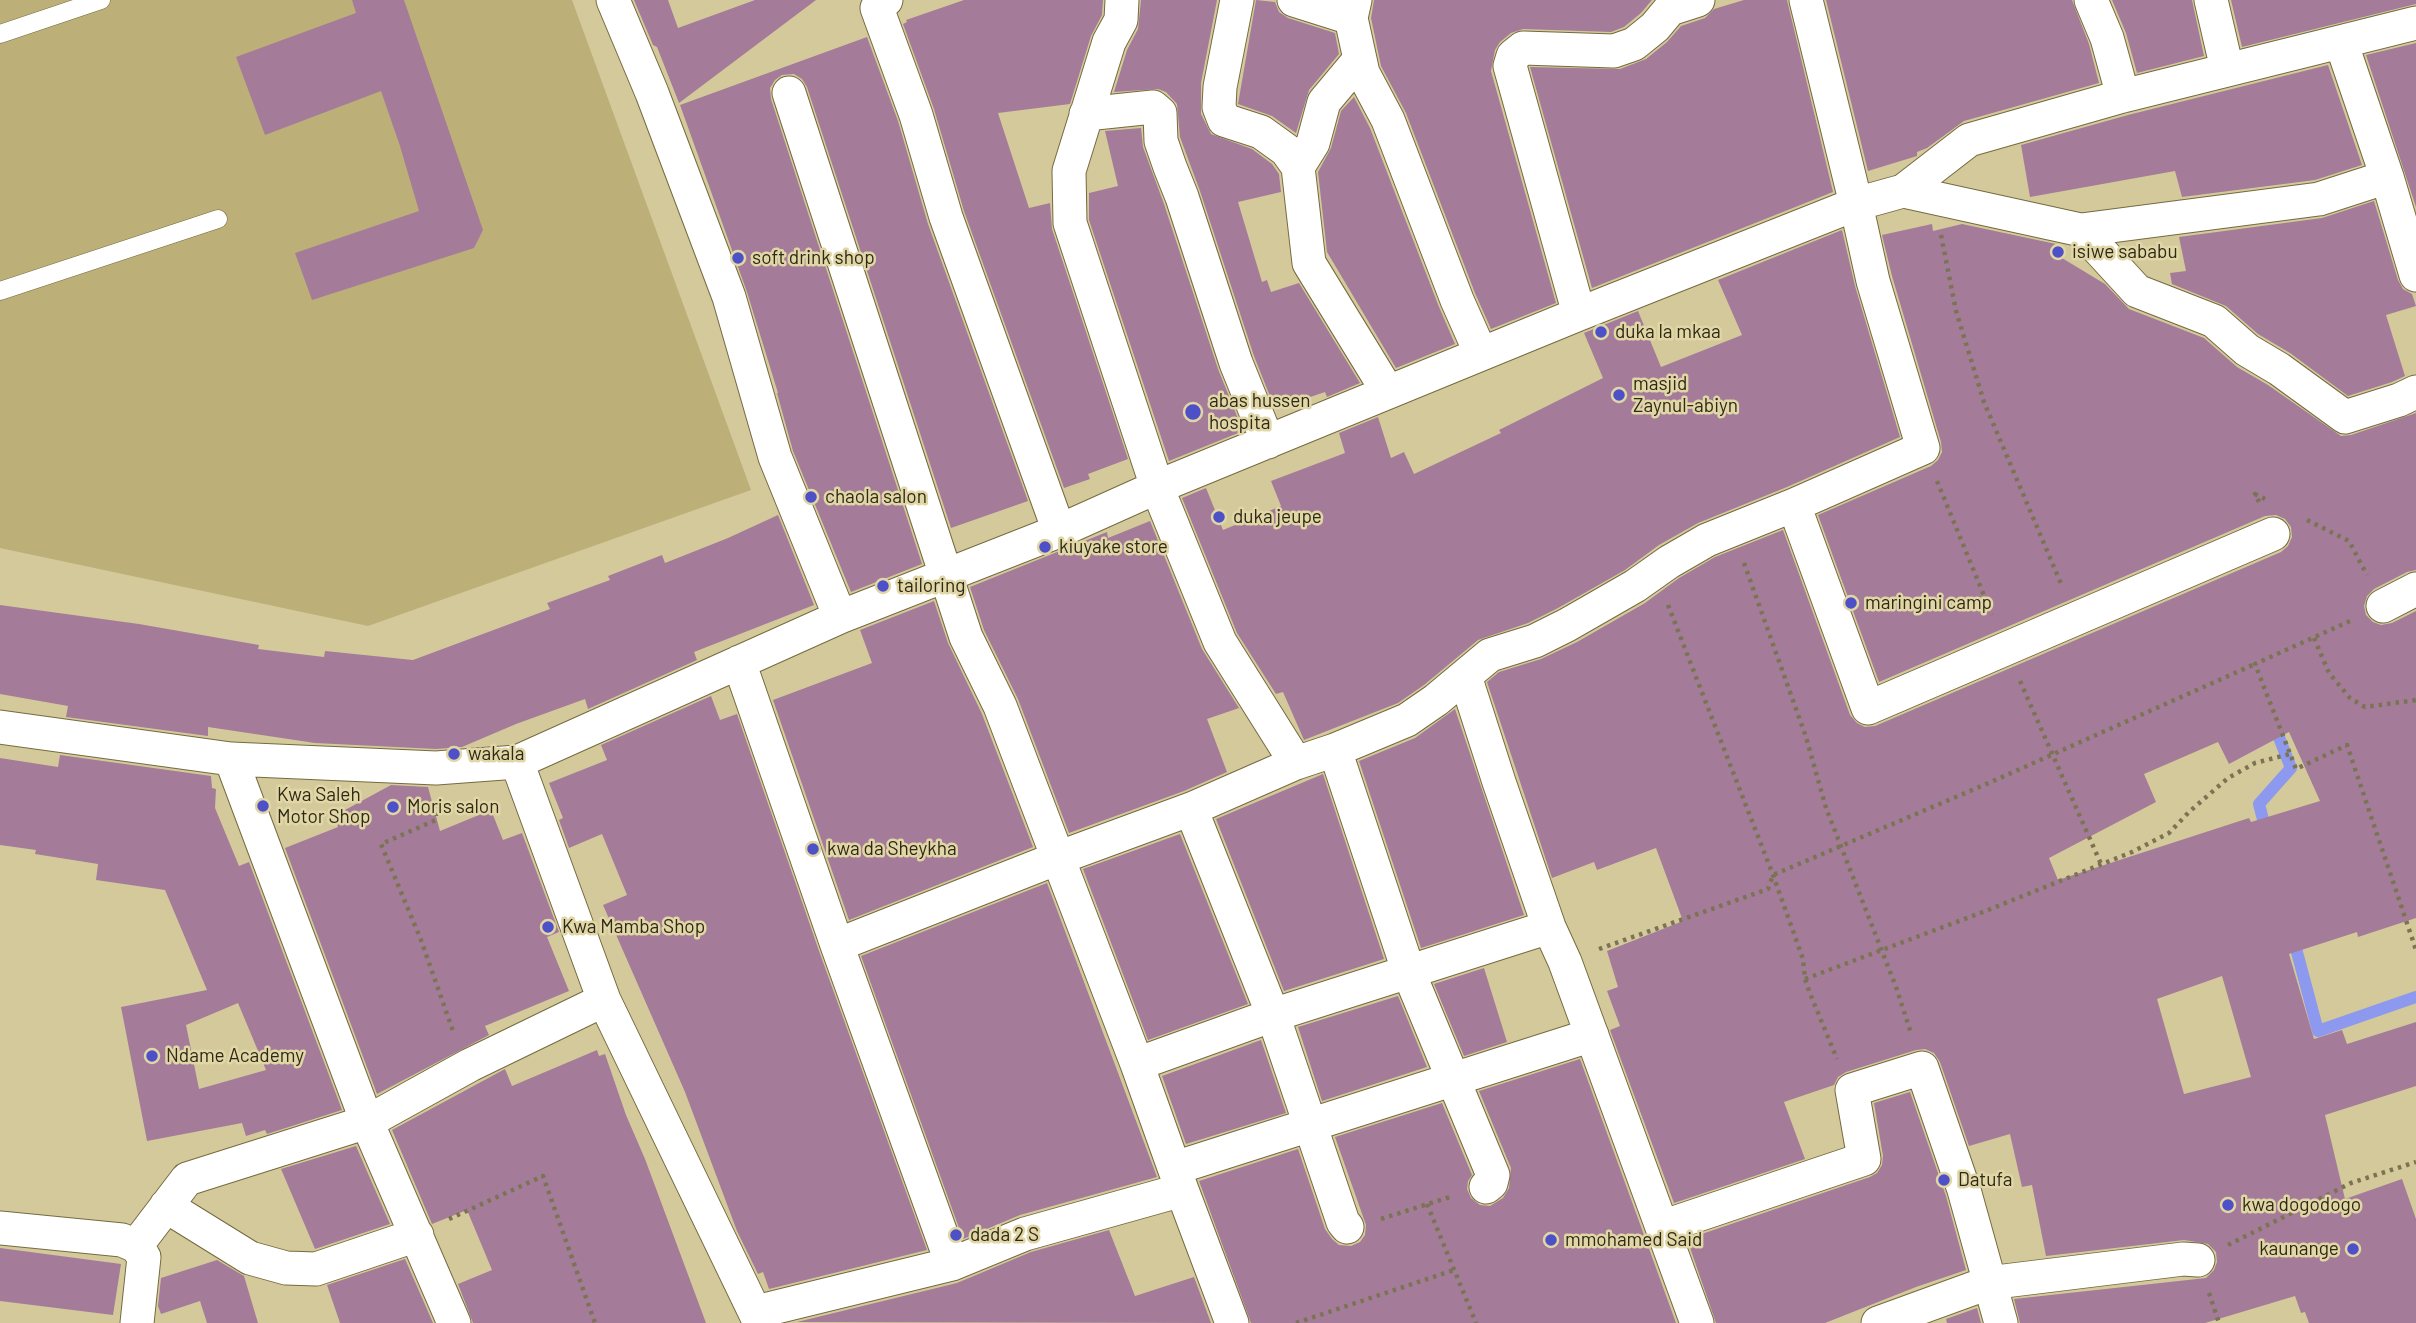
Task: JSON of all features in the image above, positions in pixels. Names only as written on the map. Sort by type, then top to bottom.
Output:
[{"type":"street","points":[[613,0],[652,93],[729,297],[775,457],[840,617]]},
{"type":"street","points":[[886,0],[877,8],[916,115],[946,217],[1059,531]]},
{"type":"street","points":[[1122,0],[1121,20],[1109,42],[1069,171],[1070,223],[1157,487],[1220,642],[1296,763]]},
{"type":"street","points":[[1237,0],[1220,87],[1219,107],[1224,120],[1261,132],[1286,150],[1298,167],[1309,263],[1388,392]]},
{"type":"street","points":[[1294,0],[1353,9],[1363,73],[1388,120],[1457,300],[1481,354]]},
{"type":"street","points":[[1579,314],[1510,66],[1513,56],[1523,48],[1614,51],[1634,44],[1655,27],[1670,9],[1698,0]]},
{"type":"street","points":[[837,945],[1191,809],[1296,763],[1407,720],[1436,700],[1490,655],[1535,641],[1567,625],[1707,540],[1923,448],[1873,281],[1806,0]]},
{"type":"street","points":[[2091,0],[2107,38],[2123,96]]},
{"type":"street","points":[[2211,0],[2227,69]]},
{"type":"street","points":[[0,727],[231,759],[436,768],[517,762],[840,617],[1059,531],[1157,487],[1579,314],[1856,204],[1903,191],[1969,140],[2123,96],[2416,23]]},
{"type":"street","points":[[2341,41],[2387,177],[2416,275]]},
{"type":"street","points":[[1298,167],[1313,144],[1324,102],[1360,59]]},
{"type":"street","points":[[789,93],[966,637],[1000,706],[1137,1064],[1232,1323]]},
{"type":"street","points":[[1086,114],[1153,107],[1160,114],[1161,141],[1236,363],[1268,442]]},
{"type":"street","points":[[1903,191],[2081,230],[2319,199],[2387,177]]},
{"type":"street","points":[[2081,230],[2137,291],[2214,321],[2247,350],[2279,369],[2345,417],[2416,392]]},
{"type":"street","points":[[1794,505],[1868,708],[2273,534]]},
{"type":"street","points":[[2383,606],[2416,589]]},
{"type":"street","points":[[739,662],[952,1264]]},
{"type":"street","points":[[1465,676],[1549,927],[1565,962],[1697,1323]]},
{"type":"street","points":[[1335,750],[1409,973],[1493,1175],[1491,1183],[1486,1187]]},
{"type":"street","points":[[231,759],[367,1122],[454,1323]]},
{"type":"street","points":[[517,762],[604,1000],[758,1318],[952,1264],[1025,1234],[1178,1179],[1310,1124],[1592,1035]]},
{"type":"street","points":[[1191,809],[1273,1015],[1343,1222],[1347,1227]]},
{"type":"street","points":[[1137,1064],[1273,1015],[1549,927]]},
{"type":"street","points":[[136,1246],[187,1178],[367,1122],[470,1065],[604,1000]]},
{"type":"street","points":[[1662,1227],[1864,1159],[1852,1090],[1922,1068],[1964,1190],[2001,1323]]},
{"type":"street","points":[[166,1206],[250,1258],[286,1268],[316,1269],[417,1235]]},
{"type":"street","points":[[0,1228],[122,1240],[136,1246],[144,1257],[137,1323]]},
{"type":"street","points":[[1878,1323],[1988,1283],[2183,1259],[2198,1260]]},
{"type":"lane","points":[[0,34],[101,0]]},
{"type":"lane","points":[[0,291],[218,219]]},
{"type":"path","points":[[1943,200],[1940,241],[1956,311],[1984,402],[2077,618]]},
{"type":"path","points":[[2267,500],[2255,494],[2273,534]]},
{"type":"path","points":[[1565,962],[1768,889],[1773,875],[1991,782],[2383,606],[2350,541],[2302,517]]},
{"type":"path","points":[[1732,529],[1806,737],[1826,808],[1882,951],[1922,1068]]},
{"type":"path","points":[[1655,572],[1773,875],[1803,959],[1804,979],[1852,1090]]},
{"type":"path","points":[[2314,638],[2329,673],[2350,698],[2365,707],[2416,701]]},
{"type":"path","points":[[2255,664],[2296,769],[2347,745],[2416,950]]},
{"type":"path","points":[[1804,979],[2132,852],[2169,833],[2228,778],[2255,763],[2290,754]]},
{"type":"path","points":[[436,768],[436,820],[381,844],[421,940],[461,1054],[470,1065]]},
{"type":"path","points":[[2198,1260],[2351,1183],[2416,1162]]},
{"type":"path","points":[[417,1235],[543,1175],[595,1323]]},
{"type":"path","points":[[1347,1227],[1354,1228],[1486,1187]]},
{"type":"path","points":[[1427,1204],[1476,1323]]},
{"type":"path","points":[[1296,1323],[1454,1270]]},
{"type":"shaded area","points":[[0,0],[572,0],[751,490],[368,626],[0,548]]},
{"type":"building","points":[[352,0],[404,0],[483,230],[474,248],[312,300],[295,253],[419,211],[400,146],[381,91],[265,135],[236,57],[356,13]]},
{"type":"building","points":[[634,0],[668,0],[678,28],[755,0],[816,0],[679,103],[657,47],[653,45]]},
{"type":"building","points":[[964,0],[1103,0],[1102,15],[1091,36],[1070,104],[998,113],[1029,208],[1050,203],[1052,229],[1128,459],[1088,474],[1090,479],[1064,488],[964,211],[934,109],[903,24],[906,20]]},
{"type":"building","points":[[1141,0],[1217,0],[1201,83],[1201,114],[1211,134],[1252,149],[1272,164],[1279,174],[1281,192],[1238,202],[1262,282],[1267,280],[1271,292],[1299,283],[1360,383],[1327,397],[1325,392],[1275,409],[1254,356],[1180,137],[1177,104],[1166,92],[1158,89],[1114,92],[1127,50],[1138,29]]},
{"type":"building","points":[[1256,0],[1275,2],[1279,12],[1288,18],[1335,33],[1339,54],[1309,90],[1296,133],[1272,116],[1238,104]]},
{"type":"building","points":[[1374,0],[1652,0],[1624,27],[1611,32],[1523,29],[1511,33],[1495,50],[1491,71],[1556,303],[1491,329],[1406,113],[1381,66],[1371,18]]},
{"type":"building","points":[[1744,0],[1787,0],[1833,192],[1592,288],[1530,67],[1620,69],[1646,59],[1681,26],[1705,18],[1714,9]]},
{"type":"building","points":[[1826,0],[2072,0],[2089,44],[2099,83],[1964,121],[1927,148],[1917,152],[1917,156],[1868,171]]},
{"type":"building","points":[[2112,0],[2192,0],[2204,56],[2137,73],[2126,33]]},
{"type":"building","points":[[2231,0],[2416,0],[2416,4],[2242,47]]},
{"type":"building","points":[[867,37],[898,121],[928,224],[1028,501],[951,528],[807,87],[802,79],[794,74],[782,75],[770,88],[771,99],[922,564],[851,592],[793,451],[747,292],[680,105]]},
{"type":"building","points":[[2416,43],[2416,207],[2366,55]]},
{"type":"building","points":[[2328,65],[2362,165],[2315,180],[2182,197],[2175,171],[2030,197],[2021,145]]},
{"type":"building","points":[[1354,97],[1370,128],[1455,344],[1396,368],[1327,252],[1318,172],[1331,148],[1341,111]]},
{"type":"building","points":[[1141,128],[1143,147],[1218,369],[1243,431],[1169,461],[1089,220],[1089,193],[1118,186],[1105,131]]},
{"type":"building","points":[[2374,201],[2398,280],[2403,289],[2412,294],[2416,306],[2386,315],[2405,376],[2392,382],[2348,396],[2290,353],[2258,334],[2226,306],[2172,284],[2170,273],[2186,271],[2179,237],[2322,218]]},
{"type":"building","points":[[1932,224],[1933,231],[1962,224],[2056,244],[2052,252],[2105,284],[2129,309],[2204,338],[2237,367],[2268,385],[2341,436],[2416,413],[2416,570],[2374,589],[2367,596],[2364,606],[2366,615],[2381,625],[2392,623],[2416,611],[2416,918],[2358,937],[2357,932],[2289,954],[2314,1039],[2342,1030],[2347,1044],[2416,1022],[2416,1086],[2325,1115],[2345,1199],[2402,1179],[2416,1219],[2416,1323],[2309,1323],[2305,1312],[2301,1313],[2295,1296],[2205,1323],[2020,1323],[2014,1299],[2206,1278],[2214,1270],[2216,1252],[2208,1244],[2184,1240],[2046,1256],[2032,1185],[2022,1187],[2010,1134],[1969,1146],[1940,1062],[1934,1053],[1925,1049],[1846,1072],[1838,1077],[1834,1085],[1784,1102],[1805,1159],[1674,1203],[1610,1030],[1620,1026],[1607,991],[1618,987],[1607,951],[1683,921],[1656,848],[1597,870],[1594,862],[1552,878],[1487,682],[1499,672],[1541,659],[1577,642],[1645,603],[1679,578],[1715,557],[1783,530],[1850,715],[1865,727],[1875,726],[2281,552],[2292,537],[2291,527],[2285,519],[2276,515],[2265,516],[1879,682],[1818,515],[1931,466],[1942,452],[1882,235]],"holes":[[[2289,732],[2320,801],[2251,822],[2249,818],[2058,880],[2049,858],[2156,802],[2144,774],[2218,742],[2229,764]],[[2222,976],[2251,1077],[2184,1094],[2157,999]]]},
{"type":"building","points":[[1842,230],[1855,286],[1900,437],[1698,523],[1659,545],[1625,570],[1558,608],[1528,623],[1478,640],[1398,703],[1304,740],[1283,692],[1276,694],[1237,633],[1182,498],[1206,488],[1223,530],[1281,506],[1271,481],[1345,453],[1339,433],[1378,417],[1391,458],[1404,452],[1414,474],[1501,433],[1499,430],[1603,378],[1584,333],[1638,311],[1661,367],[1742,335],[1718,280]]},
{"type":"building","points":[[778,515],[814,605],[694,652],[697,660],[588,709],[585,699],[462,747],[436,749],[315,743],[208,727],[208,736],[66,717],[68,706],[0,694],[0,605],[139,624],[259,645],[258,649],[324,657],[325,651],[413,660],[550,609],[547,603],[610,580],[608,576],[662,555],[665,563]]},
{"type":"building","points":[[1150,521],[1202,649],[1239,708],[1207,719],[1227,772],[1184,791],[1069,833],[1018,699],[984,630],[970,587],[1107,532],[1108,538]]},
{"type":"building","points":[[934,601],[948,643],[982,714],[1033,847],[849,920],[773,700],[872,663],[860,630]]},
{"type":"building","points":[[711,696],[720,720],[737,714],[927,1250],[769,1289],[763,1272],[758,1274],[737,1231],[685,1092],[603,905],[627,895],[602,834],[569,848],[559,820],[563,818],[549,783],[607,760],[601,745]]},
{"type":"building","points":[[1455,709],[1524,915],[1421,948],[1359,761],[1415,738]]},
{"type":"building","points":[[60,755],[211,776],[212,788],[216,789],[215,808],[239,866],[249,862],[342,1110],[267,1134],[265,1130],[246,1136],[242,1123],[147,1141],[121,1007],[207,990],[165,890],[96,880],[98,864],[35,854],[36,850],[0,845],[0,758],[58,767]],"holes":[[[238,1003],[266,1070],[199,1089],[186,1025]]]},
{"type":"building","points":[[1323,774],[1384,959],[1284,991],[1216,819]]},
{"type":"building","points":[[391,785],[428,787],[440,831],[491,810],[503,840],[522,833],[559,932],[547,937],[569,991],[485,1026],[489,1035],[377,1094],[285,848],[338,827],[334,816]]},
{"type":"building","points":[[1180,834],[1248,1004],[1148,1040],[1083,869]]},
{"type":"building","points":[[1047,883],[1157,1177],[1020,1215],[963,1239],[861,956]]},
{"type":"building","points":[[1484,968],[1507,1042],[1464,1056],[1434,984]]},
{"type":"building","points":[[1398,996],[1427,1067],[1322,1101],[1298,1027]]},
{"type":"building","points":[[1261,1040],[1286,1113],[1186,1144],[1162,1076]]},
{"type":"building","points":[[597,1050],[599,1056],[605,1054],[706,1323],[473,1323],[458,1284],[492,1270],[467,1210],[432,1224],[392,1130],[505,1069],[512,1086]]},
{"type":"building","points":[[1580,1059],[1676,1323],[1251,1323],[1199,1181],[1298,1149],[1325,1229],[1339,1245],[1351,1246],[1360,1242],[1365,1235],[1366,1225],[1335,1137],[1442,1103],[1472,1175],[1467,1189],[1471,1198],[1480,1205],[1490,1206],[1503,1198],[1509,1188],[1511,1168],[1479,1091]]},
{"type":"building","points":[[1910,1092],[1946,1196],[1966,1270],[1825,1323],[1716,1323],[1687,1239],[1877,1173],[1883,1156],[1874,1103]]},
{"type":"building","points":[[356,1146],[390,1224],[315,1249],[281,1169]]},
{"type":"building","points":[[1109,1230],[1135,1296],[1194,1277],[1211,1323],[797,1322],[957,1283],[1031,1252]]},
{"type":"building","points":[[0,1248],[121,1264],[113,1315],[0,1301]]},
{"type":"building","points":[[405,1259],[433,1323],[340,1323],[327,1285]]},
{"type":"building","points":[[217,1260],[244,1276],[258,1323],[207,1323],[200,1301],[161,1314],[158,1306],[161,1278]]},
{"type":"building","points":[[1977,1308],[1981,1323],[1947,1323],[1946,1319]]},
{"type":"waterway","points":[[2267,835],[2259,804],[2291,768],[2273,722]]},
{"type":"waterway","points":[[2293,937],[2318,1031],[2416,997]]},
{"type":"place","name":"isiwe sababu","points":[[2058,252]]},
{"type":"place","name":"soft drink shop","points":[[738,258]]},
{"type":"place","name":"duka la mkaa","points":[[1601,332]]},
{"type":"place","name":"masjid Zaynul-abiyn","points":[[1619,395]]},
{"type":"place","name":"abas hussen hospita","points":[[1193,412]]},
{"type":"place","name":"chaola salon","points":[[811,497]]},
{"type":"place","name":"duka jeupe","points":[[1219,517]]},
{"type":"place","name":"kiuyake store","points":[[1045,547]]},
{"type":"place","name":"tailoring","points":[[883,586]]},
{"type":"place","name":"maringini camp","points":[[1851,603]]},
{"type":"place","name":"wakala","points":[[454,754]]},
{"type":"place","name":"Kwa Saleh Motor Shop","points":[[263,806]]},
{"type":"place","name":"Moris salon","points":[[393,807]]},
{"type":"place","name":"kwa da Sheykha","points":[[813,849]]},
{"type":"place","name":"Kwa Mamba Shop","points":[[548,927]]},
{"type":"place","name":"Ndame Academy","points":[[152,1056]]},
{"type":"place","name":"Datufa","points":[[1944,1180]]},
{"type":"place","name":"kwa dogodogo","points":[[2228,1205]]},
{"type":"place","name":"dada 2 S","points":[[956,1235]]},
{"type":"place","name":"mmohamed Said","points":[[1551,1240]]},
{"type":"place","name":"kaunange","points":[[2353,1249]]}]
